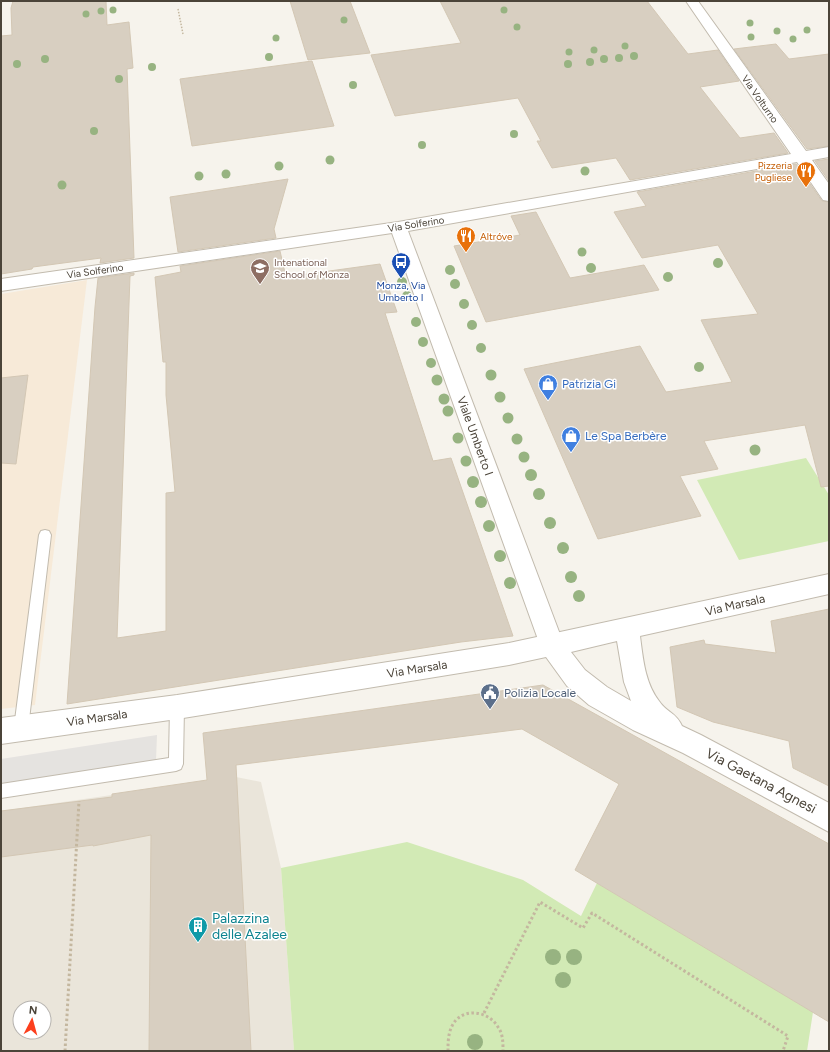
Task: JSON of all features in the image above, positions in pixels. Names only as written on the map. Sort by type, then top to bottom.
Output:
[{"type":"street","name":"Via Volturno","points":[[692,1],[829,196]]},
{"type":"street","name":"Via Solferino","points":[[1,285],[398,227],[829,152]]},
{"type":"street","name":"Viale Umberto I","points":[[398,227],[552,645]]},
{"type":"street","name":"Via Marsala","points":[[11,730],[177,707],[509,654],[829,584]]},
{"type":"street","name":"Via Gaetana Agnesi","points":[[627,629],[636,682],[640,694],[650,711],[692,744]]},
{"type":"street","name":"Via Gaetana Agnesi","points":[[552,645],[576,678],[598,696],[642,721],[692,744],[829,818]]},
{"type":"lane","points":[[11,730],[45,535]]},
{"type":"lane","points":[[1,791],[176,764],[177,707]]},
{"type":"path","points":[[178,9],[183,34]]},
{"type":"path","points":[[65,1051],[79,824]]},
{"type":"path","points":[[484,1014],[540,902],[583,928],[592,913],[788,1036],[783,1051]]},
{"type":"path","points":[[448,1051],[448,1038],[453,1024],[462,1015],[472,1011],[484,1014],[495,1021],[501,1033],[503,1051]]},
{"type":"shaded area","points":[[87,280],[35,705],[1,709],[1,294]]},
{"type":"shaded area","points":[[157,735],[156,760],[1,784],[1,759]]},
{"type":"shaded area","points":[[236,777],[261,782],[281,868],[294,1051],[1,1051],[1,811]]},
{"type":"green space","points":[[806,458],[829,495],[829,541],[739,560],[697,480]]},
{"type":"green space","points":[[407,842],[523,880],[581,916],[597,883],[813,1012],[807,1051],[294,1051],[281,868]]},
{"type":"building","points":[[13,1],[106,1],[107,25],[129,22],[133,68],[127,69],[134,258],[100,263],[101,258],[33,267],[32,269],[1,274],[1,36],[12,35],[11,8]]},
{"type":"building","points":[[290,1],[350,1],[370,53],[308,60]]},
{"type":"building","points":[[440,1],[647,1],[688,54],[718,50],[739,81],[700,87],[740,138],[774,133],[788,153],[630,180],[616,158],[552,168],[537,141],[541,141],[518,98],[395,116],[371,55],[461,43]]},
{"type":"building","points":[[776,44],[789,59],[829,54],[829,146],[807,149],[734,49]]},
{"type":"building","points":[[312,61],[334,126],[192,146],[180,79]]},
{"type":"building","points":[[829,159],[829,181],[815,161]]},
{"type":"building","points":[[796,164],[822,201],[829,202],[829,486],[821,487],[805,425],[704,441],[718,469],[680,476],[701,516],[598,539],[524,369],[640,346],[666,392],[732,382],[701,320],[758,314],[718,245],[642,258],[614,212],[646,206],[637,192]]},
{"type":"building","points":[[288,179],[274,229],[276,238],[178,252],[170,197]]},
{"type":"building","points":[[536,212],[570,278],[644,265],[659,290],[486,322],[454,246],[520,235],[511,216]]},
{"type":"building","points":[[280,251],[286,277],[380,264],[397,312],[385,313],[433,461],[451,458],[513,636],[461,642],[67,704],[98,278],[134,273],[134,275],[130,276],[117,638],[166,631],[166,493],[175,492],[166,395],[166,362],[163,362],[155,277],[181,272],[180,266]]},
{"type":"building","points":[[28,375],[16,464],[1,463],[1,378]]},
{"type":"building","points":[[829,609],[829,786],[793,768],[789,741],[713,722],[677,707],[670,647],[704,640],[705,644],[776,653],[771,621]]},
{"type":"building","points":[[543,685],[829,844],[829,1022],[575,870],[619,784],[522,729],[236,765],[251,1051],[149,1051],[151,835],[93,846],[1,857],[1,811],[112,797],[112,794],[207,780],[203,733]]},
{"type":"place","name":"Pizzeria Pugliese","points":[[806,188]]},
{"type":"place","name":"Altróve","points":[[466,253]]},
{"type":"place","name":"Monza, Via Umberto I","points":[[401,279]]},
{"type":"place","name":"Intenational School of Monza","points":[[260,285]]},
{"type":"place","name":"Patrizia Gi","points":[[548,401]]},
{"type":"place","name":"Le Spa Berbère","points":[[571,453]]},
{"type":"place","name":"Polizia Locale","points":[[490,710]]},
{"type":"place","name":"Palazzina delle Azalee","points":[[198,943]]}]
